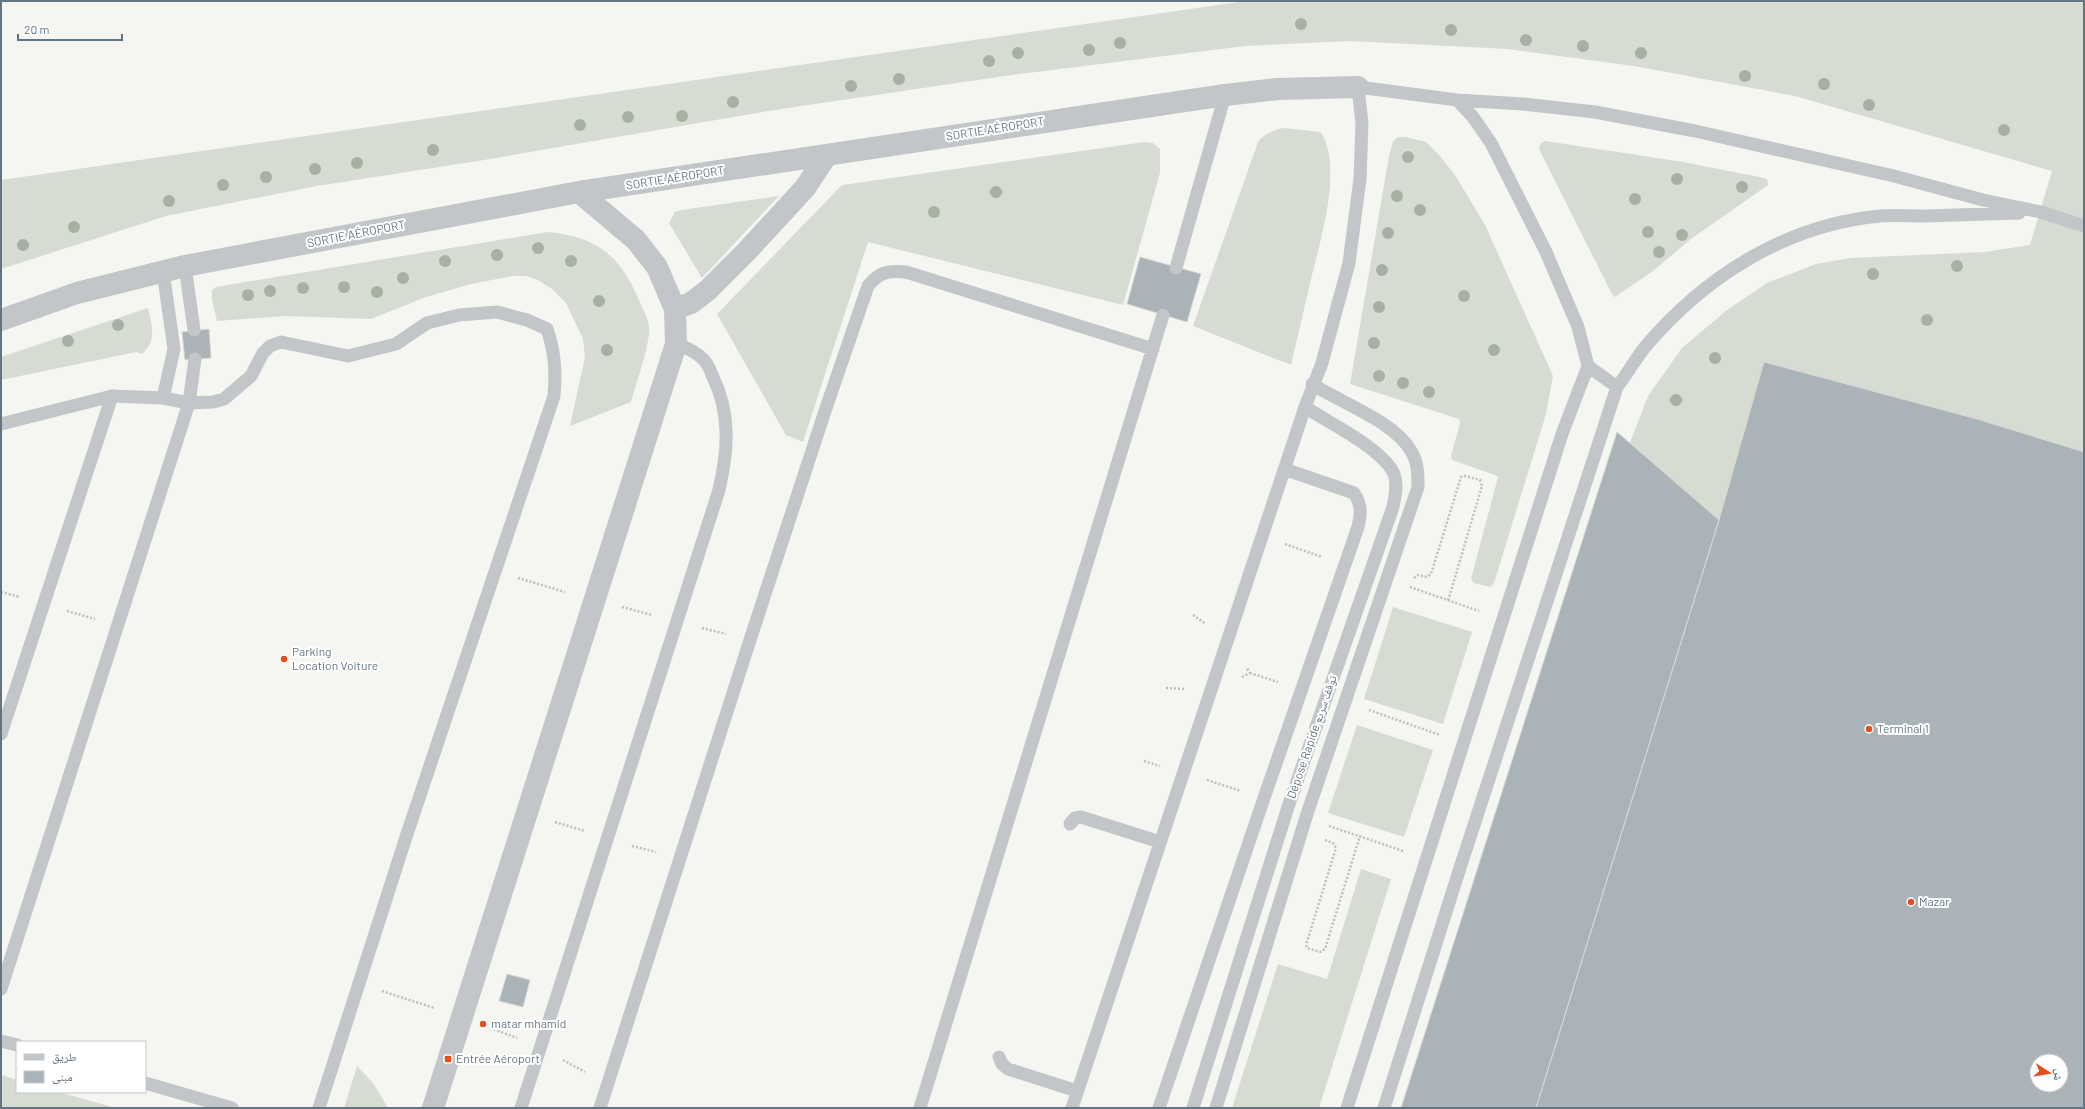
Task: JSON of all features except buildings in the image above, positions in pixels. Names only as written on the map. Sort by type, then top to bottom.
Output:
[{"type":"street","name":"SORTIE AÉROPORT","points":[[1,320],[77,293],[185,266],[579,192],[1225,95],[1278,89],[1358,87]]},
{"type":"street","points":[[675,309],[691,303],[708,290],[746,252],[805,188],[827,155]]},
{"type":"street","points":[[433,1108],[676,344],[675,309],[657,267],[636,240],[579,192]]},
{"type":"lane","points":[[1072,1108],[1312,384],[1322,363],[1349,264],[1360,179],[1362,124],[1358,87],[1457,100],[1523,104],[1595,112],[1695,130],[1894,176],[1983,200],[2041,212],[2084,226]]},
{"type":"lane","points":[[1176,268],[1225,95]]},
{"type":"lane","points":[[1347,1108],[1562,434],[1588,366],[1578,327],[1546,252],[1513,184],[1491,143],[1473,117],[1457,100]]},
{"type":"lane","points":[[1384,1108],[1457,878],[1617,387],[1645,348],[1685,307],[1718,278],[1755,254],[1795,235],[1837,223],[1880,216],[2041,212]]},
{"type":"lane","points":[[185,266],[194,330]]},
{"type":"lane","points":[[600,1108],[825,411],[868,286],[875,277],[893,270],[906,272],[1153,349]]},
{"type":"lane","points":[[163,271],[174,349],[163,398]]},
{"type":"lane","points":[[1,424],[112,396],[163,398],[189,404],[213,402],[224,399],[251,376],[263,353],[276,342],[287,342],[348,356],[396,344],[427,322],[459,315],[497,312],[527,320],[547,328],[554,348],[556,372],[554,396],[406,837],[319,1108]]},
{"type":"lane","points":[[920,1108],[1163,315]]},
{"type":"lane","points":[[521,1108],[719,490],[725,461],[726,430],[722,395],[705,361],[686,347],[676,344]]},
{"type":"lane","points":[[1,989],[189,404],[195,359]]},
{"type":"lane","points":[[1588,366],[1617,387]]},
{"type":"lane","points":[[1216,1108],[1310,807],[1418,487],[1416,463],[1412,452],[1402,437],[1388,427],[1312,384]]},
{"type":"lane","points":[[1,734],[112,396]]},
{"type":"lane","name":"Dépose Rapide توقف سريع","points":[[1193,1108],[1291,799],[1393,507],[1396,491],[1394,475],[1386,462],[1373,450],[1305,407]]},
{"type":"lane","points":[[1159,1108],[1358,527],[1361,511],[1359,500],[1354,493],[1284,469]]},
{"type":"lane","points":[[1070,824],[1075,818],[1082,816],[1160,842]]},
{"type":"lane","points":[[1,1041],[16,1045]]},
{"type":"lane","points":[[999,1057],[1002,1064],[1008,1069],[1077,1091]]},
{"type":"lane","points":[[146,1083],[232,1108]]},
{"type":"path","points":[[1465,476],[1479,480],[1482,484],[1448,601],[1412,588],[1416,576],[1427,577],[1431,574],[1460,479],[1465,476]]},
{"type":"path","points":[[1383,715],[1408,724]]},
{"type":"path","points":[[1329,826],[1360,836],[1325,949],[1320,952],[1307,948],[1306,945],[1336,850],[1336,846],[1332,843]]},
{"type":"shaded area","points":[[1246,1],[2084,1],[2084,452],[1977,419],[1764,362],[1719,520],[1629,445],[1648,396],[1682,348],[1727,310],[1767,283],[1816,264],[1851,258],[1985,252],[2030,245],[2052,171],[1795,96],[1634,66],[1508,49],[1350,41],[1245,46],[1011,75],[768,111],[484,160],[317,186],[166,216],[1,269],[1,180]]},
{"type":"shaded area","points":[[1283,128],[1321,132],[1327,147],[1330,164],[1330,183],[1325,223],[1291,365],[1193,326],[1258,142],[1269,133]]},
{"type":"shaded area","points":[[1398,137],[1406,137],[1426,142],[1455,175],[1485,225],[1553,376],[1546,414],[1494,583],[1490,587],[1474,583],[1471,579],[1498,477],[1452,460],[1451,456],[1460,423],[1459,419],[1350,384],[1389,156],[1393,141]]},
{"type":"shaded area","points":[[1545,141],[1683,162],[1764,178],[1767,179],[1768,185],[1691,239],[1653,271],[1615,297],[1612,294],[1539,149],[1540,144]]},
{"type":"shaded area","points":[[1145,142],[1153,143],[1160,149],[1160,173],[1123,305],[868,242],[803,442],[786,435],[717,314],[842,185]]},
{"type":"shaded area","points":[[779,196],[702,278],[669,223],[675,212],[682,210]]},
{"type":"shaded area","points":[[547,232],[580,238],[604,251],[614,260],[631,284],[649,325],[646,351],[631,402],[570,426],[585,357],[583,339],[566,303],[552,289],[538,280],[527,276],[512,276],[471,284],[426,297],[371,319],[284,316],[217,321],[212,300],[212,290],[216,287]]},
{"type":"shaded area","points":[[148,308],[152,327],[152,338],[147,349],[142,354],[136,352],[1,380],[1,357]]},
{"type":"shaded area","points":[[1393,607],[1472,632],[1443,724],[1364,699]]},
{"type":"shaded area","points":[[1357,725],[1433,750],[1404,837],[1328,813]]},
{"type":"shaded area","points":[[1361,869],[1391,879],[1319,1108],[1232,1108],[1278,964],[1327,979]]},
{"type":"shaded area","points":[[357,1066],[373,1083],[388,1108],[344,1108]]},
{"type":"shaded area","points":[[1,1075],[16,1080],[16,1093],[63,1093],[116,1108],[1,1108]]},
{"type":"place","name":"Parking Location Voiture","points":[[284,659]]},
{"type":"place","name":"Terminal 1","points":[[1869,729]]},
{"type":"place","name":"Mazar","points":[[1911,902]]},
{"type":"place","name":"matar mhamid","points":[[483,1024]]},
{"type":"place","name":"Entrée Aéroport","points":[[448,1059]]}]
